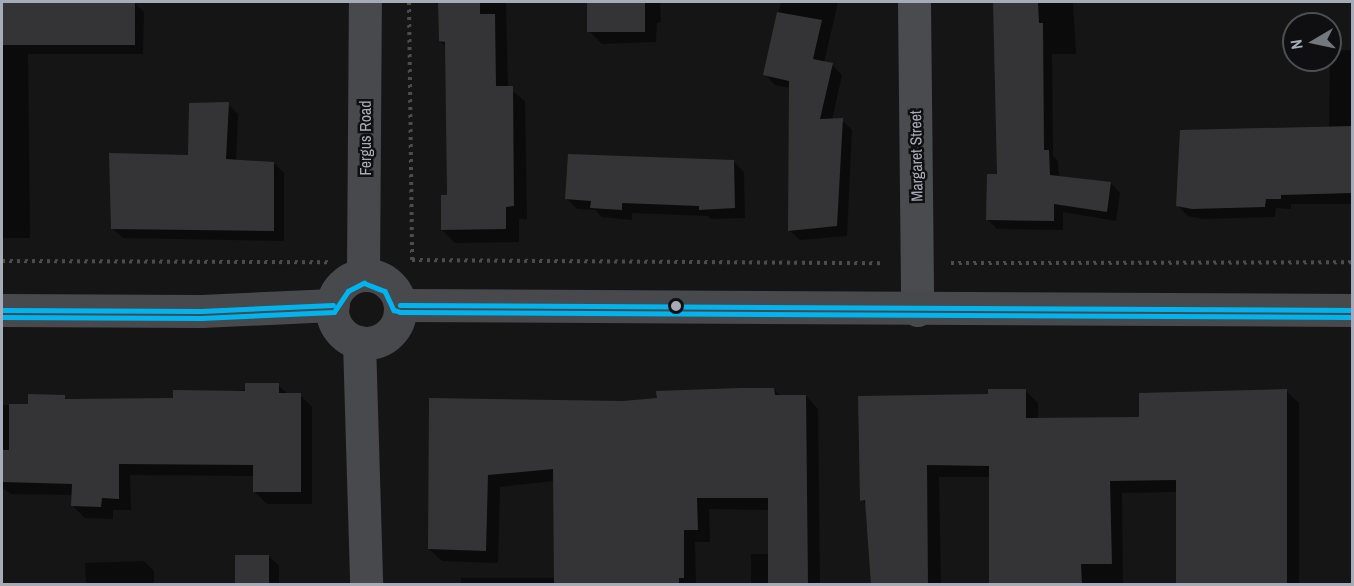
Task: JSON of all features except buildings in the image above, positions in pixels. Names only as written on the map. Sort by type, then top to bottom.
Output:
[{"type":"street","name":"Fergus Road","points":[[364,268],[365,2]]},
{"type":"street","name":"Margaret Street","points":[[914,2],[917,310]]},
{"type":"street","points":[[364,268],[392,286],[400,305],[395,326],[389,334],[380,340],[359,342],[342,333],[333,305],[342,285],[364,268]]},
{"type":"street","points":[[2,310],[201,311],[333,305]]},
{"type":"street","points":[[400,305],[917,310],[1353,310]]},
{"type":"street","points":[[359,342],[366,585]]},
{"type":"path","points":[[409,2],[412,260]]},
{"type":"path","points":[[2,261],[364,268],[412,260],[918,263],[1353,262]]},
{"type":"transit line","points":[[2,317],[201,318],[334,312],[348,291],[364,283],[385,291],[394,310],[400,312],[1352,317]]},
{"type":"transit line","points":[[2,310],[201,311],[333,305]]},
{"type":"transit line","points":[[400,305],[1352,310]]}]
